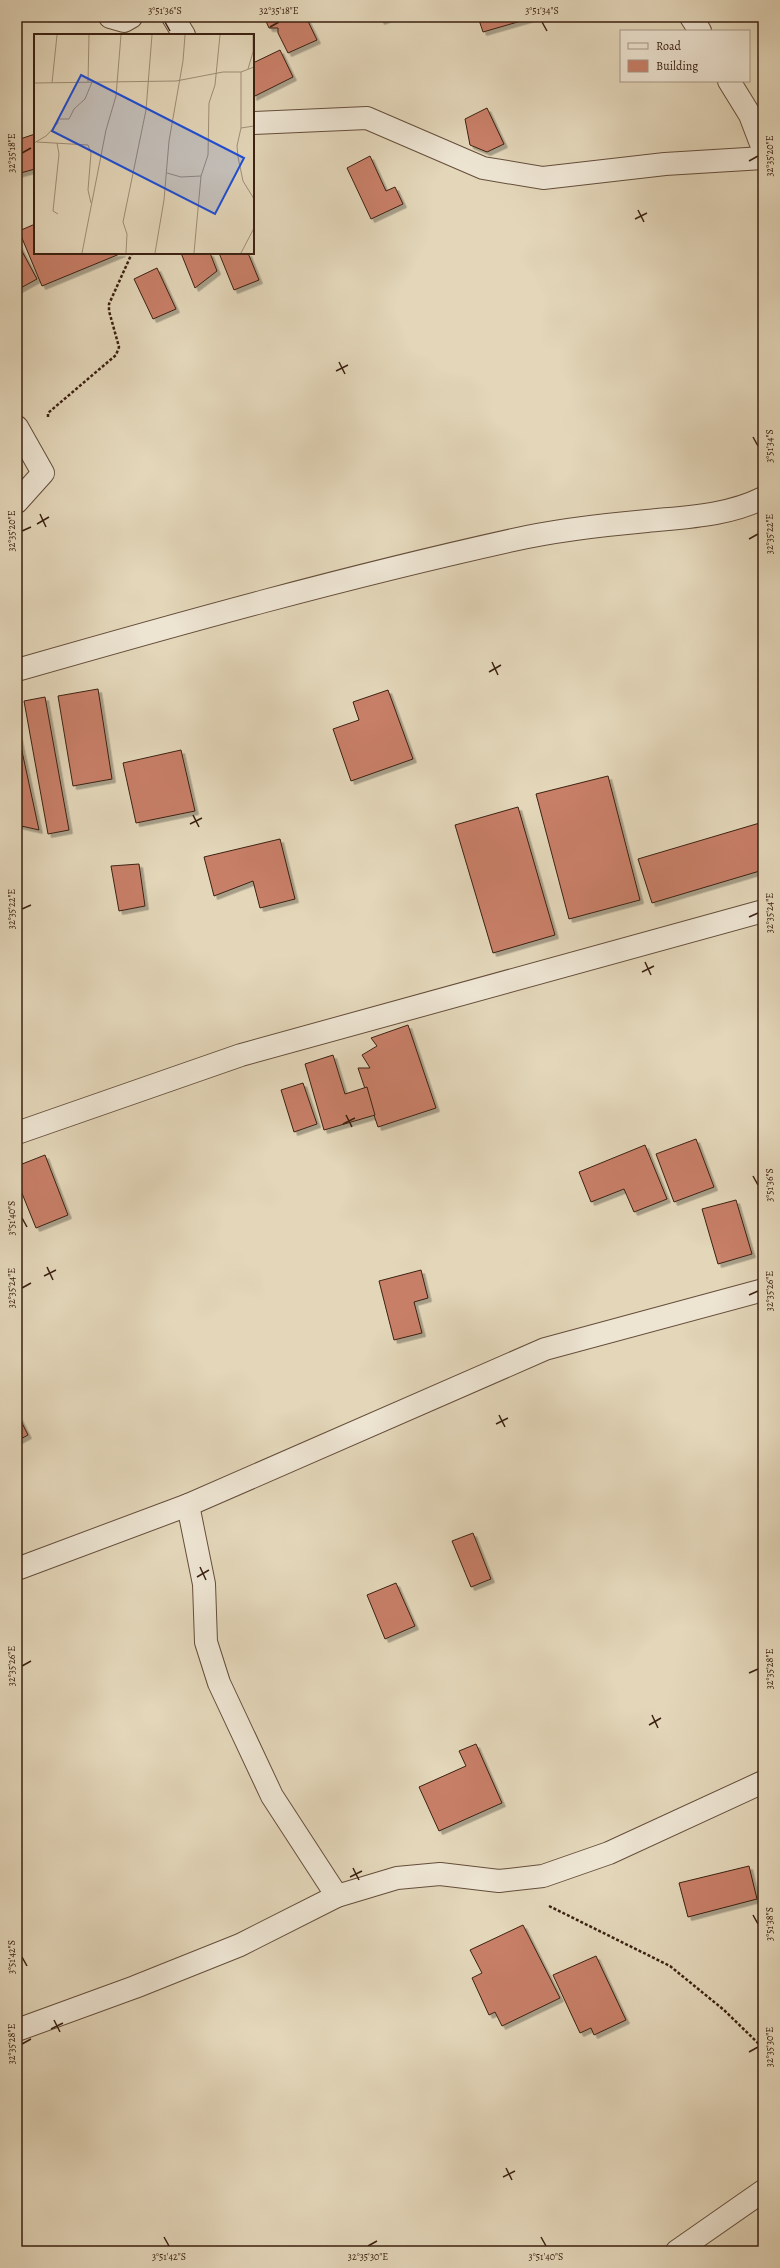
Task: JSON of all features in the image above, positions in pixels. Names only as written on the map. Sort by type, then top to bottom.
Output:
[{"type":"street","points":[[110,17],[124,21],[131,17]]},
{"type":"street","points":[[174,17],[183,34]]},
{"type":"street","points":[[691,17],[699,30]]},
{"type":"street","points":[[730,82],[756,112],[763,148]]},
{"type":"street","points":[[254,123],[367,118],[483,168],[543,178],[665,164],[763,158]]},
{"type":"street","points":[[17,427],[43,473],[17,502]]},
{"type":"street","points":[[17,670],[321,587],[514,539],[571,528],[710,515],[750,505],[763,498]]},
{"type":"street","points":[[17,1133],[241,1055],[763,911]]},
{"type":"street","points":[[17,1568],[188,1505],[545,1349],[763,1290]]},
{"type":"street","points":[[188,1505],[204,1584],[206,1642],[219,1683],[272,1796],[337,1896]]},
{"type":"street","points":[[17,2030],[135,1988],[240,1945],[337,1896],[396,1878],[440,1874],[499,1881],[543,1876],[609,1853],[763,1782]]},
{"type":"street","points":[[677,2251],[763,2191]]},
{"type":"path","points":[[48,421],[48,413],[116,355],[120,347],[109,311],[109,304],[132,254]]},
{"type":"path","points":[[546,1904],[670,1966],[724,2010],[763,2048]]},
{"type":"building","points":[[264,17],[306,17],[317,40],[288,53],[278,33],[278,28],[269,28]]},
{"type":"building","points":[[379,17],[391,17],[381,21]]},
{"type":"building","points":[[478,17],[535,17],[483,32]]},
{"type":"building","points":[[280,50],[293,77],[254,96],[254,63]]},
{"type":"building","points":[[487,108],[504,144],[487,152],[470,145],[465,119]]},
{"type":"building","points":[[34,134],[34,169],[17,174],[17,140]]},
{"type":"building","points":[[370,156],[386,191],[395,187],[403,204],[371,219],[347,168]]},
{"type":"building","points":[[34,224],[34,254],[120,254],[42,286],[19,231]]},
{"type":"building","points":[[17,242],[37,279],[17,290]]},
{"type":"building","points":[[181,254],[210,254],[217,271],[195,288]]},
{"type":"building","points":[[219,254],[248,254],[259,280],[234,290]]},
{"type":"building","points":[[157,268],[176,309],[153,319],[134,279]]},
{"type":"building","points":[[98,689],[112,779],[73,786],[58,696]]},
{"type":"building","points":[[388,690],[413,759],[351,781],[333,729],[359,720],[353,702]]},
{"type":"building","points":[[45,697],[69,830],[48,834],[24,701]]},
{"type":"building","points":[[17,728],[39,830],[17,825]]},
{"type":"building","points":[[181,750],[195,811],[136,823],[123,763]]},
{"type":"building","points":[[608,776],[640,900],[569,919],[536,794]]},
{"type":"building","points":[[518,807],[555,935],[493,953],[455,825]]},
{"type":"building","points":[[763,822],[763,870],[652,903],[638,859]]},
{"type":"building","points":[[280,839],[295,899],[260,908],[253,881],[214,896],[204,857]]},
{"type":"building","points":[[139,864],[145,906],[119,911],[111,866]]},
{"type":"building","points":[[408,1025],[436,1108],[378,1127],[358,1068],[370,1068],[362,1055],[377,1046],[371,1038]]},
{"type":"building","points":[[333,1055],[345,1094],[367,1087],[375,1115],[324,1130],[305,1064]]},
{"type":"building","points":[[303,1083],[317,1124],[294,1132],[281,1090]]},
{"type":"building","points":[[696,1139],[714,1187],[674,1202],[656,1154]]},
{"type":"building","points":[[645,1145],[667,1199],[634,1212],[624,1189],[591,1202],[579,1172]]},
{"type":"building","points":[[45,1155],[68,1215],[36,1228],[17,1181],[17,1166]]},
{"type":"building","points":[[736,1200],[752,1254],[718,1264],[702,1209]]},
{"type":"building","points":[[421,1270],[428,1298],[414,1302],[422,1333],[394,1340],[379,1281]]},
{"type":"building","points":[[17,1413],[28,1435],[17,1441]]},
{"type":"building","points":[[473,1533],[491,1579],[471,1587],[452,1541]]},
{"type":"building","points":[[396,1583],[415,1626],[385,1639],[367,1595]]},
{"type":"building","points":[[476,1744],[502,1803],[439,1831],[419,1787],[466,1766],[459,1751]]},
{"type":"building","points":[[749,1866],[757,1899],[688,1917],[679,1883]]},
{"type":"building","points":[[523,1925],[560,1998],[502,2026],[495,2012],[489,2015],[472,1978],[482,1973],[470,1950]]},
{"type":"building","points":[[596,1956],[626,2020],[594,2035],[591,2028],[580,2033],[553,1975]]}]
